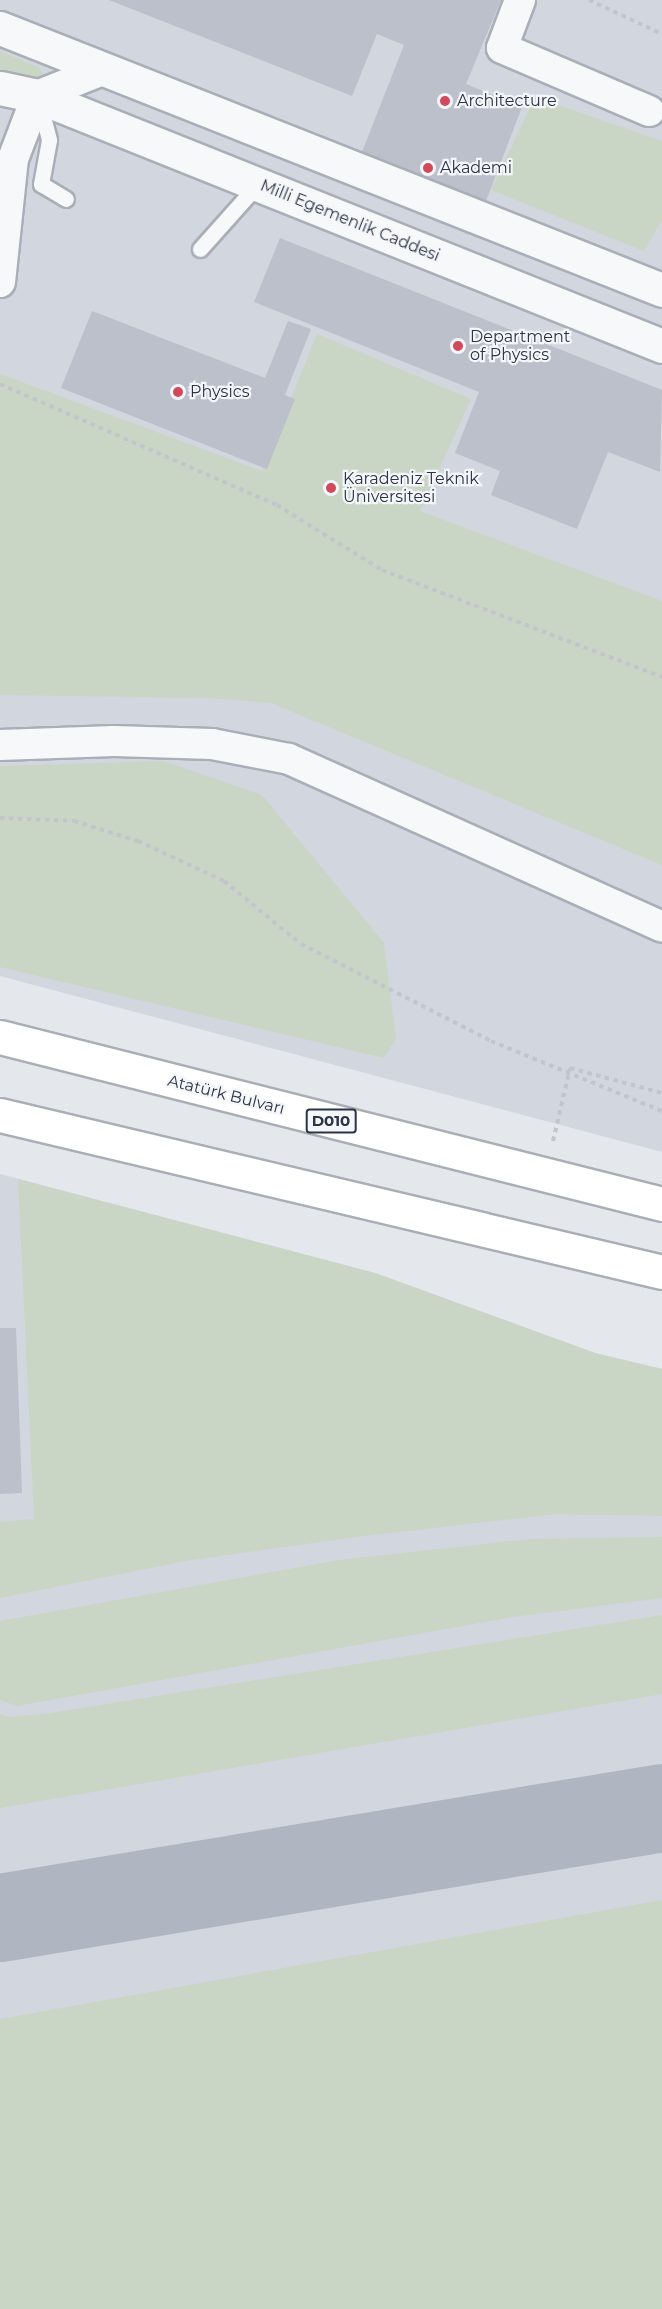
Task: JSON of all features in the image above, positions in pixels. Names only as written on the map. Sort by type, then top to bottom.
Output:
[{"type":"highway","name":"Atatürk Bulvarı","points":[[0,1037],[662,1204]]},
{"type":"highway","points":[[0,1114],[662,1272]]},
{"type":"highway","points":[[506,1233],[662,1282]]},
{"type":"street","points":[[520,0],[502,48],[649,111]]},
{"type":"street","points":[[0,28],[662,290]]},
{"type":"street","points":[[0,282],[13,159],[38,96],[105,69]]},
{"type":"street","name":"Milli Egemenlik Caddesi","points":[[0,88],[38,96],[662,346]]},
{"type":"street","points":[[0,745],[114,741],[212,744],[289,759],[662,927]]},
{"type":"lane","points":[[38,96],[49,140],[41,184],[66,200]]},
{"type":"lane","points":[[200,249],[258,184]]},
{"type":"path","points":[[589,0],[662,34]]},
{"type":"path","points":[[0,384],[277,505],[382,570],[662,677]]},
{"type":"path","points":[[0,818],[74,821],[138,841],[224,881],[301,944],[491,1041],[662,1111]]},
{"type":"path","points":[[553,1141],[570,1068],[662,1093]]},
{"type":"shaded area","name":"Karadeniz Teknik Üniversitesi","points":[[0,0],[662,0],[662,1152],[0,976]]},
{"type":"shaded area","points":[[0,1174],[375,1273],[595,1353],[662,1369],[662,2309],[0,2309]]},
{"type":"green space","points":[[0,51],[39,67],[46,79],[39,88],[0,75]]},
{"type":"green space","points":[[535,97],[662,141],[662,220],[644,251],[491,190]]},
{"type":"green space","points":[[317,334],[471,399],[420,511],[662,601],[662,865],[271,703],[209,698],[0,695],[0,374],[262,471]]},
{"type":"green space","points":[[164,761],[262,795],[384,943],[396,1038],[384,1058],[0,967],[0,766]]},
{"type":"green space","points":[[18,1179],[375,1273],[595,1353],[662,1369],[662,1516],[556,1514],[364,1536],[191,1560],[0,1598],[0,1522],[34,1519]]},
{"type":"green space","points":[[662,1537],[662,1598],[513,1617],[17,1706],[0,1700],[0,1621],[339,1560],[531,1539]]},
{"type":"green space","points":[[662,1615],[662,1694],[0,1808],[0,1714],[10,1717],[51,1713]]},
{"type":"green space","points":[[662,1900],[662,2309],[0,2309],[0,2019]]},
{"type":"building","name":"Architecture","points":[[109,0],[501,0],[466,84],[522,107],[486,201],[362,152],[404,45],[377,34],[352,96]]},
{"type":"building","name":"Department of Physics","points":[[280,238],[662,390],[660,472],[608,452],[577,529],[491,495],[500,471],[455,453],[479,392],[254,302]]},
{"type":"building","name":"Physics","points":[[92,311],[265,378],[288,321],[311,329],[285,395],[295,399],[267,469],[61,388]]},
{"type":"building","points":[[0,1328],[16,1328],[22,1493],[0,1494]]},
{"type":"taxiway","points":[[0,1918],[662,1808]]},
{"type":"place","name":"Architecture","points":[[445,101]]},
{"type":"place","name":"Akademi","points":[[428,168]]},
{"type":"place","name":"Department of Physics","points":[[458,346]]},
{"type":"place","name":"Physics","points":[[178,392]]},
{"type":"place","name":"Karadeniz Teknik Üniversitesi","points":[[331,488]]}]
